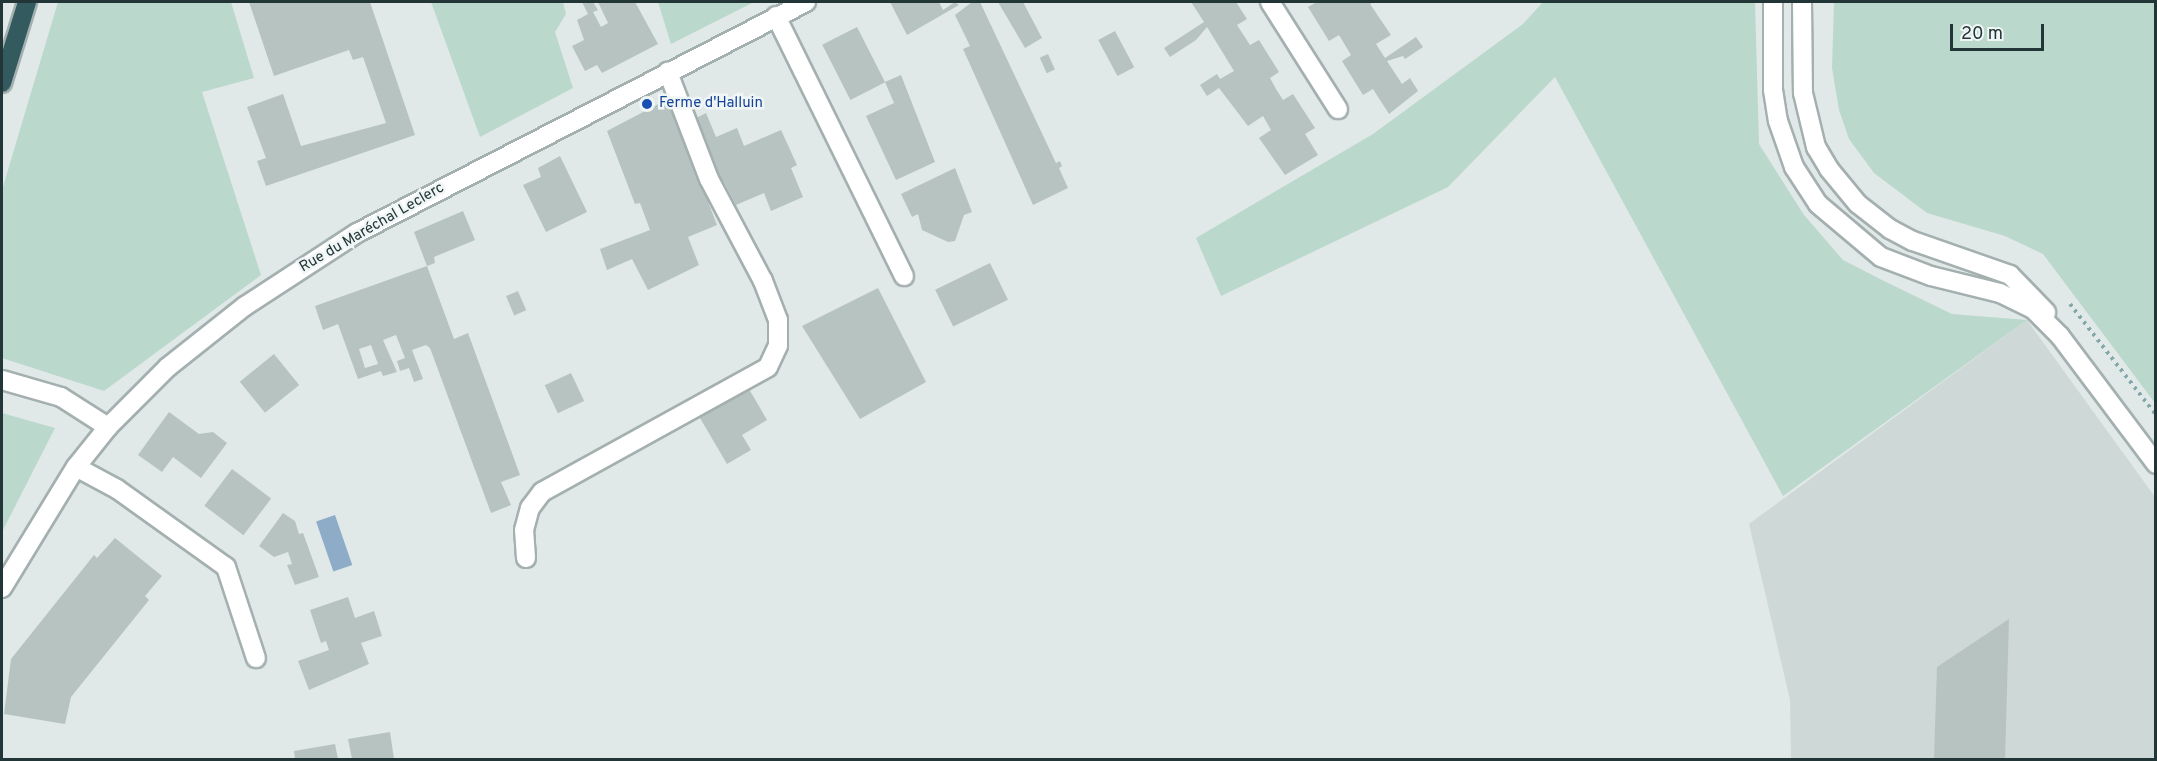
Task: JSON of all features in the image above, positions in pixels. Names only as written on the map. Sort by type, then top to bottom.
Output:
[{"type":"highway","points":[[2,83],[27,2]]},
{"type":"street","name":"Rue du Maréchal Leclerc","points":[[2,588],[76,467],[108,427],[136,396],[204,337],[306,264],[435,191],[806,2]]},
{"type":"street","points":[[1270,2],[1338,109]]},
{"type":"street","points":[[1773,2],[1773,90],[1778,121],[1794,167],[1818,204],[1881,257],[1931,276],[2016,299],[2060,336]]},
{"type":"street","points":[[1802,2],[1803,93],[1816,147],[1829,169],[1858,204],[1890,229],[2010,275],[2051,318],[2060,336],[2156,464]]},
{"type":"street","points":[[776,16],[904,276]]},
{"type":"street","points":[[526,558],[524,530],[530,508],[542,492],[768,367],[778,346],[778,320],[764,281],[709,179],[668,72]]},
{"type":"street","points":[[2,380],[61,397],[108,427]]},
{"type":"street","points":[[76,467],[117,489],[226,567],[256,658]]},
{"type":"path","points":[[2068,302],[2156,415]]},
{"type":"shaded area","points":[[2027,320],[2155,497],[2155,759],[1791,759],[1790,700],[1749,524]]},
{"type":"green space","points":[[58,2],[231,2],[254,78],[202,92],[261,275],[104,391],[2,358],[2,190]]},
{"type":"green space","points":[[431,2],[563,2],[566,14],[555,32],[573,88],[480,137]]},
{"type":"green space","points":[[658,2],[754,2],[671,44]]},
{"type":"green space","points":[[1543,2],[1755,2],[1759,144],[1804,215],[1843,260],[1952,314],[2027,320],[1783,496],[1555,77],[1448,187],[1221,296],[1196,238],[1373,134],[1523,24]]},
{"type":"green space","points":[[1834,2],[2155,2],[2155,403],[2043,254],[2005,236],[1927,213],[1874,173],[1849,139],[1839,110],[1832,68]]},
{"type":"green space","points":[[2,413],[55,428],[2,532]]},
{"type":"water","points":[[335,515],[352,565],[333,572],[316,522]]},
{"type":"building","points":[[249,2],[370,2],[415,135],[266,186],[257,161],[266,158],[247,107],[283,94],[301,146],[386,123],[363,57],[353,60],[349,50],[274,76]]},
{"type":"building","points":[[582,2],[593,2],[598,10],[593,12],[601,27],[608,23],[598,2],[635,2],[658,44],[602,73],[597,65],[585,71],[572,46],[584,40],[577,20],[588,14]]},
{"type":"building","points":[[890,2],[939,2],[943,10],[955,2],[959,5],[907,35]]},
{"type":"building","points":[[972,2],[980,2],[1056,163],[1060,161],[1062,166],[1059,168],[1068,188],[1033,205],[963,49],[970,46],[955,15]]},
{"type":"building","points":[[998,2],[1023,2],[1042,38],[1025,48]]},
{"type":"building","points":[[1191,2],[1236,2],[1247,19],[1237,25],[1250,45],[1259,40],[1279,72],[1270,78],[1276,89],[1283,100],[1293,94],[1315,128],[1305,134],[1318,155],[1285,175],[1259,138],[1271,130],[1263,116],[1248,126],[1219,88],[1207,96],[1200,85],[1217,74],[1220,79],[1234,71],[1207,27],[1196,40],[1170,57],[1164,48],[1204,22]]},
{"type":"building","points":[[1317,2],[1375,2],[1370,4],[1391,35],[1376,44],[1385,58],[1416,37],[1423,47],[1405,59],[1403,56],[1387,61],[1402,84],[1410,78],[1418,91],[1389,114],[1373,89],[1363,95],[1342,61],[1351,55],[1339,35],[1329,41],[1308,7]]},
{"type":"building","points":[[857,27],[885,82],[850,100],[822,45]]},
{"type":"building","points":[[1115,31],[1134,67],[1117,76],[1098,40]]},
{"type":"building","points":[[1048,54],[1055,70],[1047,73],[1040,58]]},
{"type":"building","points":[[901,75],[935,162],[896,180],[866,116],[894,103],[885,82]]},
{"type":"building","points":[[668,99],[717,225],[688,237],[699,265],[648,290],[632,259],[607,270],[600,249],[650,230],[640,203],[635,204],[607,131]]},
{"type":"building","points":[[706,113],[716,137],[737,128],[744,146],[781,130],[797,165],[791,168],[803,197],[771,211],[764,193],[736,205],[724,182],[720,183],[694,119]]},
{"type":"building","points":[[560,156],[587,212],[546,232],[523,185],[541,177],[538,168]]},
{"type":"building","points":[[955,168],[972,212],[964,215],[955,241],[948,242],[922,230],[918,214],[912,217],[901,194]]},
{"type":"building","points":[[463,211],[475,240],[434,257],[435,263],[427,266],[414,232]]},
{"type":"building","points":[[990,263],[1008,300],[953,327],[935,290]]},
{"type":"building","points":[[427,266],[454,339],[468,333],[520,475],[501,482],[511,505],[491,513],[430,348],[426,345],[412,350],[423,379],[414,382],[409,368],[400,371],[397,361],[405,358],[396,335],[383,340],[397,372],[383,376],[381,371],[358,379],[338,324],[323,330],[315,306]],"holes":[[[371,345],[378,364],[365,368],[359,349]]]},
{"type":"building","points":[[878,288],[926,382],[860,419],[802,326]]},
{"type":"building","points":[[518,291],[526,310],[514,315],[506,296]]},
{"type":"building","points":[[274,354],[299,385],[265,413],[240,382]]},
{"type":"building","points":[[571,373],[584,401],[558,413],[545,385]]},
{"type":"building","points":[[749,389],[767,420],[742,435],[751,450],[727,464],[700,418]]},
{"type":"building","points":[[169,412],[199,434],[213,432],[227,443],[201,478],[173,457],[162,472],[138,455]]},
{"type":"building","points":[[232,469],[271,498],[243,535],[204,506]]},
{"type":"building","points":[[283,513],[295,521],[299,534],[303,533],[319,577],[295,585],[287,565],[292,564],[288,552],[274,557],[259,546]]},
{"type":"building","points":[[115,538],[162,576],[145,596],[149,600],[71,697],[65,724],[4,714],[11,659],[94,555],[97,558]]},
{"type":"building","points":[[348,597],[355,618],[374,611],[382,636],[361,643],[369,664],[309,690],[298,661],[329,650],[326,641],[321,643],[310,610]]},
{"type":"building","points":[[2009,619],[2005,759],[1934,759],[1937,667]]},
{"type":"building","points":[[390,732],[394,759],[352,759],[348,739]]},
{"type":"building","points":[[335,744],[338,759],[295,759],[294,751]]},
{"type":"place","name":"Ferme d'Halluin","points":[[647,104]]}]
